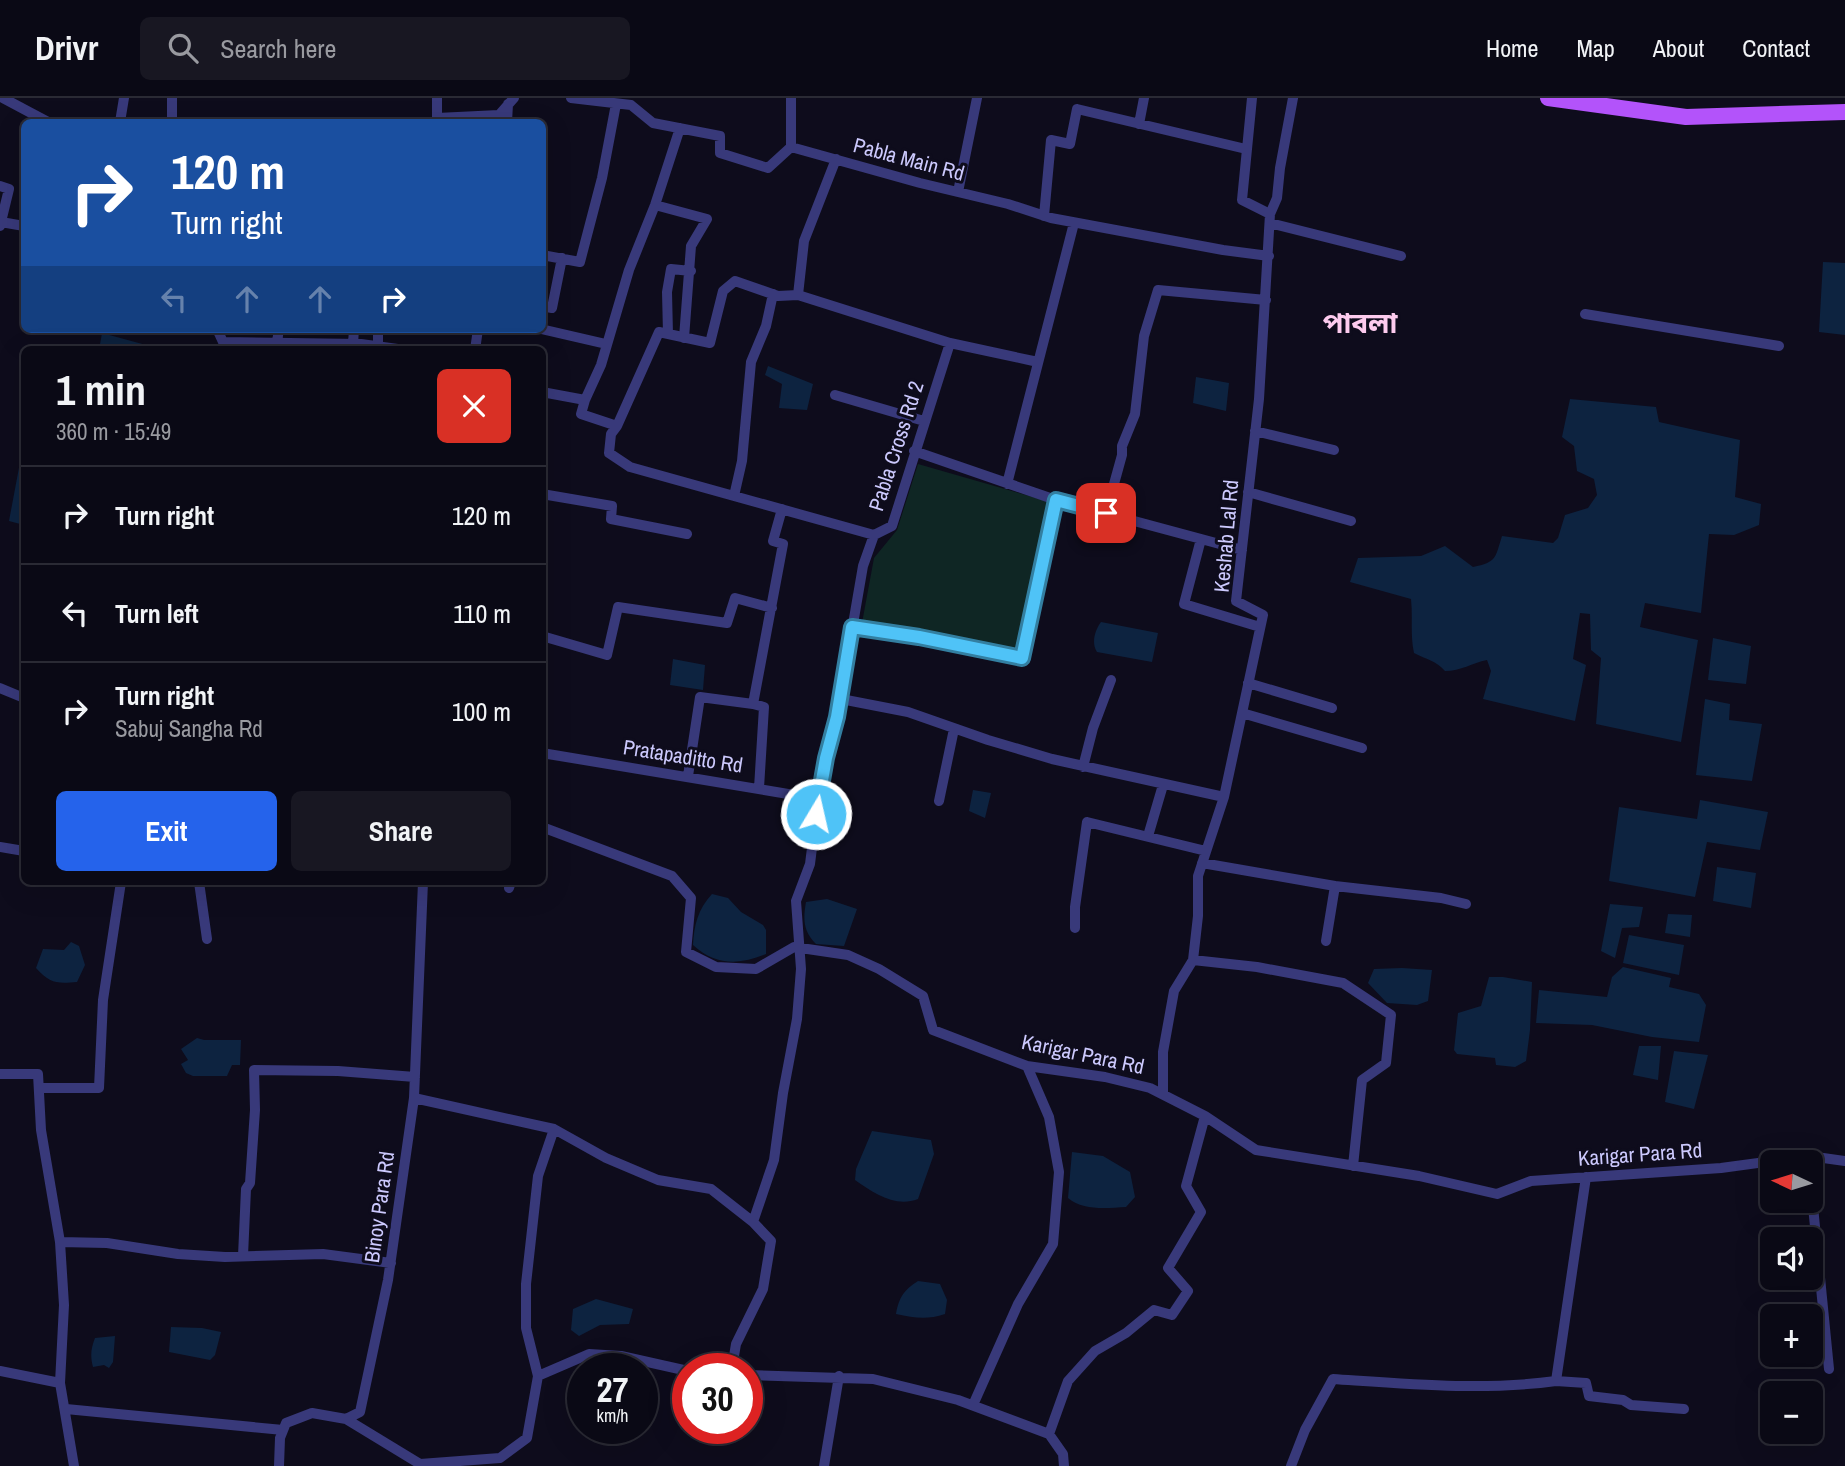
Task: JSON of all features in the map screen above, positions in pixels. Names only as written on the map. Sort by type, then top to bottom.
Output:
[{"type":"main road","points":[[1548,98],[1686,117],[1845,112]]},
{"type":"main road","points":[[1606,98],[1685,108],[1845,104]]},
{"type":"street","points":[[120,119],[124,98]]},
{"type":"street","points":[[172,98],[172,119]]},
{"type":"street","points":[[435,119],[437,98]]},
{"type":"street","points":[[570,98],[631,105],[653,123],[720,136],[720,153],[768,168],[791,147],[791,98]]},
{"type":"street","points":[[958,192],[977,98]]},
{"type":"street","points":[[1139,124],[1144,98]]},
{"type":"street","points":[[1252,98],[1242,200],[1270,219],[1401,256]]},
{"type":"street","name":"Keshab Lal Rd","points":[[1260,627],[1263,615],[1236,601],[1255,431],[1270,219],[1277,198],[1293,98]]},
{"type":"street","points":[[1,99],[42,119]]},
{"type":"street","points":[[479,119],[499,115],[511,101]]},
{"type":"street","points":[[508,119],[511,101]]},
{"type":"street","points":[[546,256],[580,262],[602,178],[616,104]]},
{"type":"street","points":[[1044,216],[1051,140],[1070,144],[1077,109],[1247,149]]},
{"type":"street","points":[[680,128],[655,205],[629,270],[601,365],[581,414],[617,426],[659,332],[710,343],[723,291],[735,281],[773,294],[798,295],[950,343],[1038,362]]},
{"type":"street","name":"Pabla Main Rd","points":[[791,147],[1074,223],[1269,256]]},
{"type":"street","points":[[798,295],[804,241],[836,159]]},
{"type":"street","points":[[0,186],[9,189],[0,224],[21,226]]},
{"type":"street","points":[[655,205],[707,219],[691,246],[684,338]]},
{"type":"street","points":[[1007,484],[1074,223]]},
{"type":"street","points":[[546,306],[552,307],[562,258]]},
{"type":"street","points":[[668,334],[667,292],[671,269],[691,271]]},
{"type":"street","points":[[1106,513],[1122,446],[1135,414],[1144,336],[1157,290],[1266,300]]},
{"type":"street","points":[[734,496],[743,461],[751,362],[766,326],[773,294]]},
{"type":"street","points":[[1585,314],[1779,346]]},
{"type":"street","points":[[546,330],[606,344]]},
{"type":"street","points":[[277,342],[278,333]]},
{"type":"street","points":[[354,333],[354,344]]},
{"type":"street","points":[[223,346],[277,342],[378,346],[378,333]]},
{"type":"street","name":"Pabla Cross Rd 2","points":[[617,426],[611,434],[609,453],[630,467],[874,535],[891,526],[950,343]]},
{"type":"street","points":[[546,393],[585,400]]},
{"type":"street","points":[[835,395],[924,421]]},
{"type":"street","points":[[1255,431],[1334,450]]},
{"type":"street","points":[[914,451],[1056,500],[1242,550]]},
{"type":"street","points":[[1248,492],[1350,521]]},
{"type":"street","points":[[546,495],[612,506],[611,519],[687,534]]},
{"type":"street","points":[[852,627],[919,637],[1022,658],[1056,500]]},
{"type":"street","points":[[753,704],[783,544],[773,541],[782,509]]},
{"type":"street","points":[[753,1222],[774,1160],[797,1019],[801,969],[796,901],[810,863],[818,799],[841,699],[863,566],[874,535]]},
{"type":"street","points":[[1163,1093],[1163,1052],[1174,991],[1193,960],[1198,916],[1198,876],[1224,797],[1260,627],[1184,604],[1202,539]]},
{"type":"street","points":[[546,637],[607,655],[618,607],[727,623],[734,598],[772,608]]},
{"type":"street","points":[[1083,767],[1093,728],[1111,680]]},
{"type":"street","points":[[1248,683],[1332,708]]},
{"type":"street","points":[[0,688],[21,697]]},
{"type":"street","points":[[688,776],[700,697],[753,704],[764,707],[759,788]]},
{"type":"street","points":[[841,699],[908,712],[1013,748],[1083,767],[1224,797]]},
{"type":"street","points":[[1242,713],[1362,748]]},
{"type":"street","points":[[939,801],[954,729]]},
{"type":"street","name":"Pratapaditto Rd","points":[[546,754],[818,799]]},
{"type":"street","points":[[1148,836],[1163,785]]},
{"type":"street","points":[[1075,928],[1075,908],[1087,822],[1206,850]]},
{"type":"street","points":[[546,829],[672,876],[691,898],[686,952],[716,967],[756,969],[799,947]]},
{"type":"street","points":[[0,847],[21,850]]},
{"type":"street","points":[[1202,863],[1335,886],[1430,896],[1466,904]]},
{"type":"street","points":[[40,1088],[99,1088],[103,1000],[121,885]]},
{"type":"street","points":[[199,885],[207,939]]},
{"type":"street","name":"Binoy Para Rd","points":[[346,1419],[360,1412],[391,1263],[414,1098],[423,885]]},
{"type":"street","points":[[1326,941],[1335,886]]},
{"type":"street","name":"Karigar Para Rd","points":[[799,947],[848,955],[879,969],[923,996],[933,1030],[1027,1066],[1105,1077],[1163,1093],[1205,1116],[1256,1150],[1419,1177],[1497,1194],[1531,1181],[1760,1164]]},
{"type":"street","points":[[1193,960],[1256,967],[1343,983],[1391,1015],[1386,1063],[1362,1080],[1353,1166]]},
{"type":"street","points":[[973,1405],[1018,1304],[1053,1244],[1059,1172],[1049,1117],[1027,1066]]},
{"type":"street","points":[[243,1256],[246,1189],[250,1183],[255,1110],[254,1070],[326,1070],[415,1077]]},
{"type":"street","points":[[0,1074],[38,1074],[41,1130],[60,1242],[64,1305],[60,1383],[74,1466]]},
{"type":"street","points":[[414,1098],[554,1129],[606,1158],[657,1180],[711,1189],[753,1222],[771,1241],[763,1289],[736,1344],[734,1353]]},
{"type":"street","points":[[1049,1434],[1068,1381],[1095,1351],[1126,1333],[1154,1310],[1172,1315],[1188,1291],[1167,1268],[1201,1212],[1186,1186],[1205,1116]]},
{"type":"street","points":[[279,1466],[280,1438],[286,1423],[312,1413],[346,1419],[420,1464],[500,1458],[527,1438],[538,1376],[526,1328],[526,1284],[538,1176],[554,1129]]},
{"type":"street","name":"Karigar Para Rd","points":[[1824,1160],[1845,1161]]},
{"type":"street","points":[[1556,1381],[1586,1177]]},
{"type":"street","points":[[1814,1213],[1829,1370]]},
{"type":"street","points":[[60,1242],[107,1243],[201,1256],[323,1254],[391,1263]]},
{"type":"street","points":[[538,1376],[589,1354],[621,1356],[672,1367]]},
{"type":"street","points":[[0,1371],[60,1383]]},
{"type":"street","points":[[763,1375],[873,1379],[973,1405],[1049,1434],[1063,1454],[1064,1466]]},
{"type":"street","points":[[824,1466],[839,1376]]},
{"type":"street","points":[[1291,1466],[1305,1430],[1333,1379],[1443,1386],[1528,1385],[1556,1381],[1586,1383],[1589,1396],[1623,1400],[1631,1405],[1684,1409]]},
{"type":"street","points":[[66,1409],[283,1430]]},
{"type":"green space","points":[[918,464],[1050,502],[1019,654],[862,623],[874,558],[897,530]]},
{"type":"water","points":[[1823,262],[1845,263],[1845,335],[1819,332]]},
{"type":"water","points":[[102,333],[146,345],[146,346],[100,346]]},
{"type":"water","points":[[768,366],[813,384],[807,410],[779,408],[782,384],[765,375]]},
{"type":"water","points":[[1196,377],[1229,383],[1226,411],[1193,403]]},
{"type":"water","points":[[1570,399],[1656,407],[1659,422],[1740,440],[1735,497],[1761,504],[1759,525],[1734,535],[1709,534],[1701,613],[1645,603],[1640,627],[1698,640],[1681,742],[1596,724],[1601,658],[1591,650],[1590,614],[1580,613],[1573,659],[1586,665],[1575,721],[1483,699],[1491,671],[1487,660],[1445,671],[1434,662],[1414,653],[1411,599],[1350,582],[1358,558],[1421,556],[1445,546],[1473,567],[1494,558],[1502,536],[1553,543],[1558,538],[1565,515],[1588,508],[1597,495],[1594,479],[1577,471],[1574,446],[1562,437]]},
{"type":"water","points":[[21,457],[21,524],[9,521]]},
{"type":"water","points":[[1101,622],[1158,633],[1152,662],[1097,652],[1094,637]]},
{"type":"water","points":[[1713,638],[1751,646],[1746,684],[1708,680]]},
{"type":"water","points":[[673,659],[705,665],[703,690],[670,685]]},
{"type":"water","points":[[1705,699],[1730,704],[1729,720],[1762,724],[1752,781],[1696,775]]},
{"type":"water","points":[[973,790],[991,793],[985,818],[969,811]]},
{"type":"water","points":[[1700,800],[1768,812],[1760,850],[1707,842],[1695,897],[1609,881],[1619,807],[1697,819]]},
{"type":"water","points":[[1717,867],[1756,873],[1751,908],[1713,901]]},
{"type":"water","points":[[712,894],[728,898],[741,912],[763,925],[766,930],[766,954],[728,962],[710,957],[693,945],[698,918],[703,905]]},
{"type":"water","points":[[827,899],[857,909],[844,946],[816,944],[806,929],[806,902]]},
{"type":"water","points":[[1610,904],[1643,907],[1639,927],[1622,928],[1615,958],[1601,951]]},
{"type":"water","points":[[1668,914],[1692,915],[1690,937],[1665,933]]},
{"type":"water","points":[[1629,935],[1684,945],[1679,975],[1623,963]]},
{"type":"water","points":[[71,942],[79,946],[85,965],[77,982],[54,981],[36,968],[43,949],[64,950]]},
{"type":"water","points":[[1623,967],[1671,978],[1669,987],[1699,994],[1706,1005],[1699,1042],[1652,1037],[1592,1025],[1536,1023],[1539,990],[1607,997],[1612,977]]},
{"type":"water","points":[[1374,969],[1432,970],[1428,1001],[1417,1005],[1387,1003],[1368,983]]},
{"type":"water","points":[[1489,977],[1532,982],[1526,1061],[1515,1067],[1496,1065],[1495,1058],[1457,1054],[1454,1050],[1458,1013],[1481,1006]]},
{"type":"water","points":[[197,1038],[241,1040],[240,1065],[232,1065],[227,1076],[193,1076],[186,1073],[181,1064],[188,1060],[181,1049]]},
{"type":"water","points":[[1639,1046],[1661,1046],[1658,1080],[1633,1075]]},
{"type":"water","points":[[1674,1051],[1708,1055],[1694,1109],[1665,1102]]},
{"type":"water","points":[[872,1131],[931,1140],[934,1154],[918,1199],[901,1202],[893,1200],[877,1194],[855,1180],[856,1169]]},
{"type":"water","points":[[1072,1152],[1103,1156],[1130,1172],[1135,1197],[1126,1207],[1103,1208],[1081,1205],[1068,1198]]},
{"type":"water","points":[[918,1281],[940,1284],[947,1300],[945,1314],[921,1318],[896,1314],[903,1294]]},
{"type":"water","points":[[596,1299],[633,1309],[629,1324],[600,1325],[579,1336],[571,1330],[573,1309]]},
{"type":"water","points":[[171,1327],[221,1332],[215,1355],[210,1360],[169,1352]]},
{"type":"water","points":[[115,1336],[113,1362],[109,1368],[104,1365],[93,1367],[91,1352],[95,1338]]},
{"type":"district","name":"পাবলা","points":[[1360,323]]},
{"type":"route","points":[[816,814],[837,717],[852,627],[919,637],[1022,658],[1056,500],[1106,513]]}]
